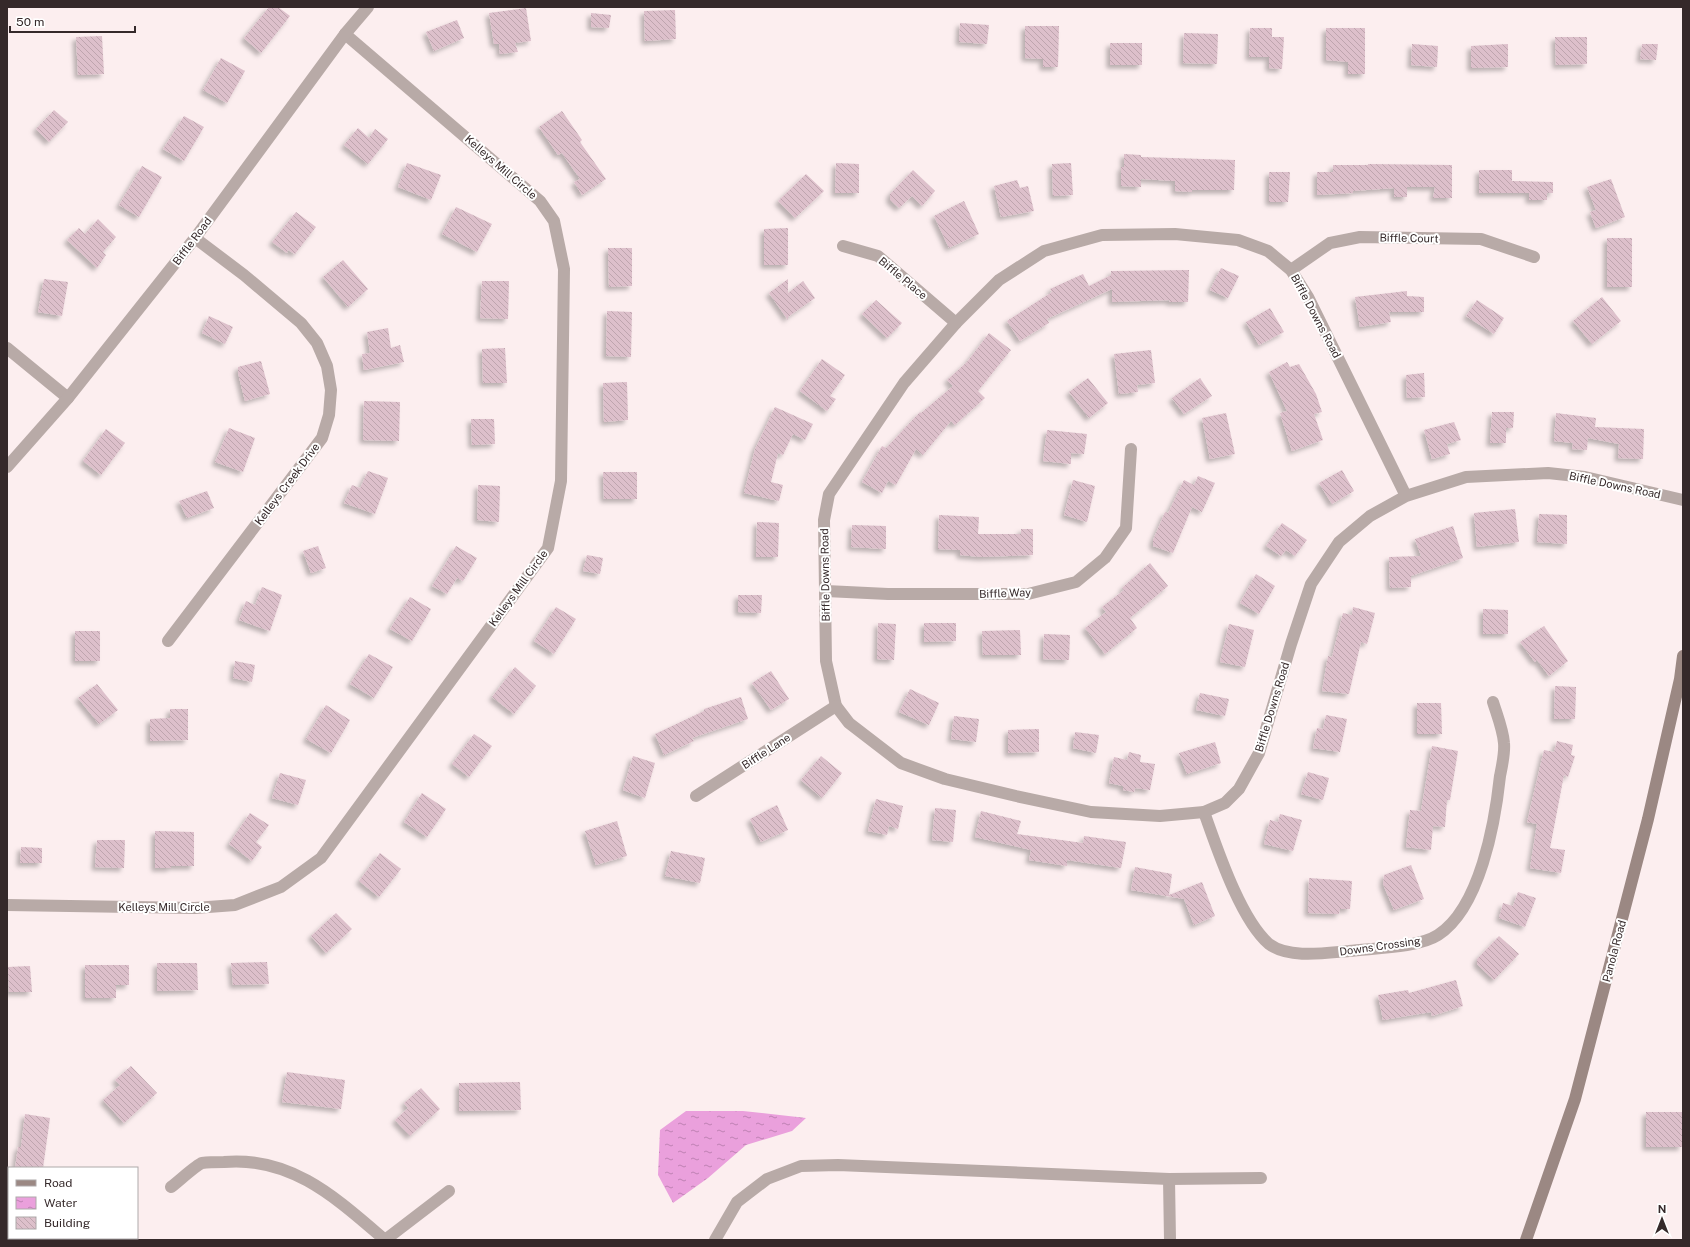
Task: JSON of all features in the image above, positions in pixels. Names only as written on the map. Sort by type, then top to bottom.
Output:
[{"type":"main road","name":"Panola Road","points":[[1526,1240],[1575,1099],[1648,819],[1680,679],[1683,656]]},
{"type":"street","name":"Biffle Road","points":[[7,467],[68,398],[195,238],[345,34],[368,7]]},
{"type":"street","name":"Kelleys Mill Circle","points":[[7,905],[195,908],[235,905],[281,887],[321,858],[548,548],[561,481],[564,269],[554,221],[540,201],[345,34]]},
{"type":"street","name":"Biffle Downs Road","points":[[1406,496],[1308,297],[1291,270],[1268,251],[1238,240],[1174,234],[1102,235],[1044,251],[999,280],[956,323],[904,383],[828,494],[824,520],[826,661],[836,706],[849,723],[901,763],[945,778],[1016,796],[1091,812],[1160,816],[1204,812],[1225,803],[1239,789],[1259,752],[1291,644],[1311,584],[1338,542],[1370,516],[1406,496],[1466,477],[1548,473],[1585,477],[1683,500]]},
{"type":"street","name":"Biffle Court","points":[[1291,270],[1330,243],[1360,237],[1482,239],[1534,257]]},
{"type":"street","name":"Kelleys Creek Drive","points":[[168,641],[322,438],[329,415],[331,390],[324,360],[317,343],[301,323],[244,275],[195,238]]},
{"type":"street","name":"Biffle Place","points":[[843,246],[878,256],[956,323]]},
{"type":"street","points":[[7,348],[68,398]]},
{"type":"street","name":"Biffle Way","points":[[826,591],[888,594],[1028,594],[1076,582],[1105,558],[1126,528],[1131,449]]},
{"type":"street","name":"Downs Crossing","points":[[1204,812],[1237,896],[1253,925],[1270,944],[1293,954],[1328,953],[1419,943],[1437,936],[1453,924],[1468,901],[1479,874],[1496,812],[1504,744],[1493,702]]},
{"type":"street","name":"Biffle Lane","points":[[696,796],[836,706]]},
{"type":"street","points":[[171,1187],[201,1163],[241,1160],[267,1164],[308,1180],[344,1204],[385,1240],[449,1191]]},
{"type":"street","points":[[715,1240],[737,1202],[767,1179],[801,1166],[838,1165],[1169,1179],[1261,1178]]},
{"type":"street","points":[[1169,1179],[1170,1240]]},
{"type":"water","points":[[686,1111],[743,1111],[806,1118],[792,1131],[746,1145],[708,1178],[673,1203],[658,1175],[660,1130]]},
{"type":"building","points":[[269,7],[278,7],[290,16],[261,53],[244,38]]},
{"type":"building","points":[[526,8],[531,41],[515,43],[518,52],[500,54],[499,44],[494,44],[489,13]]},
{"type":"building","points":[[675,10],[676,39],[645,41],[644,11]]},
{"type":"building","points":[[591,13],[611,15],[609,28],[591,27]]},
{"type":"building","points":[[457,20],[464,38],[434,51],[426,32]]},
{"type":"building","points":[[960,23],[989,25],[987,44],[959,42]]},
{"type":"building","points":[[1025,26],[1059,26],[1058,67],[1043,67],[1043,59],[1025,58]]},
{"type":"building","points":[[1250,28],[1272,28],[1272,37],[1284,37],[1282,69],[1269,68],[1269,57],[1249,57]]},
{"type":"building","points":[[1326,28],[1365,28],[1365,74],[1348,74],[1348,62],[1326,60]]},
{"type":"building","points":[[1184,33],[1218,34],[1217,64],[1183,63]]},
{"type":"building","points":[[102,36],[104,74],[78,75],[76,37]]},
{"type":"building","points":[[1555,37],[1587,37],[1587,64],[1556,65]]},
{"type":"building","points":[[1110,43],[1142,43],[1142,65],[1110,65]]},
{"type":"building","points":[[1412,44],[1438,46],[1437,67],[1411,65]]},
{"type":"building","points":[[1508,44],[1508,67],[1471,68],[1471,46]]},
{"type":"building","points":[[1642,44],[1658,44],[1656,60],[1640,59]]},
{"type":"building","points":[[221,58],[245,71],[227,103],[203,90]]},
{"type":"building","points":[[54,110],[68,122],[49,142],[36,129]]},
{"type":"building","points":[[562,111],[582,140],[580,142],[606,179],[582,195],[574,182],[580,179],[562,153],[558,155],[539,127]]},
{"type":"building","points":[[184,116],[204,127],[184,161],[163,149]]},
{"type":"building","points":[[358,128],[369,138],[375,129],[388,139],[368,164],[344,145]]},
{"type":"building","points":[[1124,154],[1141,155],[1141,157],[1235,160],[1234,190],[1192,190],[1192,192],[1175,191],[1175,181],[1141,179],[1141,187],[1121,186],[1121,167],[1124,167]]},
{"type":"building","points":[[407,163],[441,175],[431,200],[398,187]]},
{"type":"building","points":[[836,163],[859,164],[859,193],[835,193]]},
{"type":"building","points":[[1071,163],[1073,195],[1053,196],[1052,164]]},
{"type":"building","points":[[1333,165],[1452,165],[1452,198],[1433,198],[1435,187],[1407,187],[1407,197],[1394,197],[1394,188],[1353,191],[1353,193],[1317,195],[1317,172],[1333,172]]},
{"type":"building","points":[[142,166],[162,177],[139,217],[119,205]]},
{"type":"building","points":[[913,170],[935,191],[922,206],[912,196],[899,208],[890,200],[890,194]]},
{"type":"building","points":[[1479,170],[1512,170],[1512,181],[1553,182],[1553,193],[1547,193],[1547,200],[1529,200],[1529,193],[1479,193]]},
{"type":"building","points":[[1269,172],[1290,172],[1288,202],[1269,202]]},
{"type":"building","points":[[806,174],[824,191],[795,218],[778,201]]},
{"type":"building","points":[[1611,179],[1625,217],[1596,228],[1590,212],[1596,210],[1587,187]]},
{"type":"building","points":[[1017,180],[1020,188],[1028,186],[1034,211],[1001,217],[994,186]]},
{"type":"building","points":[[964,201],[979,234],[949,248],[934,216]]},
{"type":"building","points":[[456,207],[492,224],[477,252],[442,234]]},
{"type":"building","points":[[296,212],[316,227],[295,254],[288,250],[287,253],[272,242]]},
{"type":"building","points":[[98,219],[116,237],[103,252],[106,255],[97,268],[67,240],[79,228],[85,234]]},
{"type":"building","points":[[788,228],[788,265],[764,265],[764,229]]},
{"type":"building","points":[[1607,238],[1632,238],[1632,287],[1607,287]]},
{"type":"building","points":[[608,248],[632,248],[632,286],[609,287]]},
{"type":"building","points":[[343,260],[368,289],[348,307],[323,277]]},
{"type":"building","points":[[1221,268],[1239,276],[1228,298],[1210,290]]},
{"type":"building","points":[[1189,270],[1188,302],[1169,302],[1170,300],[1112,302],[1112,289],[1047,319],[1049,323],[1020,341],[1007,321],[1052,292],[1050,289],[1083,274],[1089,286],[1111,275],[1111,271]]},
{"type":"building","points":[[44,279],[68,282],[62,316],[38,312]]},
{"type":"building","points":[[788,279],[788,293],[803,281],[815,298],[788,317],[788,320],[769,293]]},
{"type":"building","points":[[482,281],[509,281],[508,319],[480,318]]},
{"type":"building","points":[[1407,291],[1407,296],[1424,297],[1424,312],[1389,312],[1391,322],[1360,327],[1355,297]]},
{"type":"building","points":[[1602,297],[1621,321],[1592,344],[1573,321]]},
{"type":"building","points":[[876,300],[902,323],[887,338],[862,314]]},
{"type":"building","points":[[1477,300],[1504,318],[1494,334],[1466,316]]},
{"type":"building","points":[[1270,308],[1284,332],[1259,345],[1246,322]]},
{"type":"building","points":[[607,311],[632,312],[631,357],[606,356]]},
{"type":"building","points":[[209,316],[233,327],[225,344],[202,333]]},
{"type":"building","points":[[388,328],[391,348],[400,345],[404,362],[364,370],[362,354],[370,353],[367,332]]},
{"type":"building","points":[[989,333],[1011,350],[978,391],[985,398],[955,425],[951,421],[923,455],[916,449],[896,485],[888,481],[882,493],[862,482],[882,446],[886,448],[920,412],[921,413],[953,386],[947,380],[967,362]]},
{"type":"building","points":[[505,348],[507,383],[483,383],[482,349]]},
{"type":"building","points":[[1151,350],[1155,383],[1137,385],[1138,392],[1119,394],[1114,354]]},
{"type":"building","points":[[822,359],[845,375],[830,396],[836,399],[827,411],[800,391]]},
{"type":"building","points":[[261,361],[270,394],[245,401],[238,373],[238,367]]},
{"type":"building","points":[[1287,362],[1290,367],[1299,364],[1316,394],[1322,412],[1314,414],[1323,440],[1292,451],[1280,413],[1287,411],[1269,372]]},
{"type":"building","points":[[1424,373],[1425,397],[1407,398],[1406,375]]},
{"type":"building","points":[[1088,378],[1108,403],[1089,418],[1069,392]]},
{"type":"building","points":[[1200,378],[1212,396],[1184,414],[1172,398]]},
{"type":"building","points":[[627,382],[628,420],[604,422],[603,383]]},
{"type":"building","points":[[364,401],[400,402],[399,441],[363,440]]},
{"type":"building","points":[[775,407],[813,424],[805,440],[793,434],[783,455],[778,453],[771,482],[783,485],[779,501],[744,493],[755,449]]},
{"type":"building","points":[[1492,412],[1514,412],[1513,428],[1506,428],[1506,443],[1490,443]]},
{"type":"building","points":[[1226,413],[1235,454],[1210,459],[1202,418]]},
{"type":"building","points":[[1556,413],[1596,418],[1595,427],[1644,429],[1643,459],[1618,458],[1619,444],[1588,438],[1587,450],[1572,449],[1573,443],[1554,441]]},
{"type":"building","points":[[471,419],[494,419],[495,444],[472,445]]},
{"type":"building","points":[[1454,422],[1461,440],[1447,444],[1450,454],[1432,459],[1424,430]]},
{"type":"building","points":[[229,428],[255,438],[243,472],[215,462]]},
{"type":"building","points":[[106,429],[125,443],[101,475],[83,461]]},
{"type":"building","points":[[1047,430],[1087,434],[1084,454],[1071,453],[1071,464],[1043,461]]},
{"type":"building","points":[[1342,470],[1354,491],[1332,504],[1319,483]]},
{"type":"building","points":[[368,471],[388,478],[375,514],[344,503],[352,485],[360,488]]},
{"type":"building","points":[[603,472],[637,472],[637,499],[604,499]]},
{"type":"building","points":[[1198,476],[1215,483],[1202,512],[1192,507],[1173,553],[1153,546],[1153,540],[1165,512],[1168,513],[1184,480],[1194,485]]},
{"type":"building","points":[[1073,480],[1095,486],[1087,522],[1064,515]]},
{"type":"building","points":[[478,485],[500,486],[499,522],[477,520]]},
{"type":"building","points":[[207,491],[214,508],[187,518],[179,501]]},
{"type":"building","points":[[1515,509],[1519,542],[1477,547],[1474,513]]},
{"type":"building","points":[[1539,514],[1567,515],[1567,544],[1537,542]]},
{"type":"building","points":[[939,515],[979,517],[978,534],[1021,534],[1021,529],[1033,529],[1033,555],[981,557],[960,555],[960,550],[938,549]]},
{"type":"building","points":[[757,522],[779,523],[778,557],[756,557]]},
{"type":"building","points":[[1282,523],[1307,540],[1295,556],[1286,550],[1281,556],[1266,546]]},
{"type":"building","points":[[852,525],[886,526],[886,549],[851,547]]},
{"type":"building","points":[[1453,526],[1463,558],[1411,576],[1411,587],[1390,588],[1389,557],[1421,556],[1415,539]]},
{"type":"building","points":[[318,546],[326,568],[311,573],[303,551]]},
{"type":"building","points":[[456,546],[477,558],[463,581],[457,578],[447,594],[432,586]]},
{"type":"building","points":[[587,555],[603,558],[600,574],[583,571]]},
{"type":"building","points":[[1150,563],[1168,586],[1130,618],[1137,628],[1105,654],[1085,628],[1106,612],[1102,607],[1124,590],[1122,588]]},
{"type":"building","points":[[1256,574],[1275,586],[1259,614],[1240,603]]},
{"type":"building","points":[[262,587],[282,595],[270,631],[239,620],[246,601],[255,605]]},
{"type":"building","points":[[738,595],[762,595],[761,613],[738,612]]},
{"type":"building","points":[[410,597],[431,609],[412,641],[390,629]]},
{"type":"building","points":[[556,607],[576,619],[554,654],[534,641]]},
{"type":"building","points":[[1353,607],[1375,613],[1367,644],[1361,642],[1349,694],[1322,691],[1328,656],[1332,657],[1343,613],[1352,615]]},
{"type":"building","points":[[1483,609],[1508,610],[1508,634],[1483,634]]},
{"type":"building","points":[[878,623],[896,624],[894,660],[877,659]]},
{"type":"building","points":[[924,623],[956,623],[956,641],[924,642]]},
{"type":"building","points":[[1229,624],[1254,630],[1245,667],[1220,662]]},
{"type":"building","points":[[1544,626],[1568,661],[1549,676],[1537,660],[1535,662],[1520,642]]},
{"type":"building","points":[[1020,630],[1021,655],[983,655],[982,631]]},
{"type":"building","points":[[75,631],[100,631],[100,661],[75,661]]},
{"type":"building","points":[[1044,634],[1070,635],[1069,660],[1043,659]]},
{"type":"building","points":[[369,654],[393,667],[374,698],[350,684]]},
{"type":"building","points":[[235,661],[255,665],[252,682],[233,678]]},
{"type":"building","points":[[515,667],[536,686],[514,714],[492,697]]},
{"type":"building","points":[[771,671],[789,699],[771,710],[752,683]]},
{"type":"building","points":[[97,684],[118,710],[99,724],[78,698]]},
{"type":"building","points":[[1555,686],[1576,687],[1575,719],[1554,719]]},
{"type":"building","points":[[910,689],[939,703],[929,725],[899,712]]},
{"type":"building","points":[[1200,693],[1229,699],[1225,716],[1196,710]]},
{"type":"building","points":[[741,697],[748,719],[692,738],[694,741],[664,755],[655,734],[704,711],[704,709]]},
{"type":"building","points":[[1417,703],[1441,703],[1442,734],[1417,734]]},
{"type":"building","points":[[326,705],[350,720],[331,753],[306,739]]},
{"type":"building","points":[[170,709],[188,709],[188,740],[150,741],[150,719],[170,718]]},
{"type":"building","points":[[1326,715],[1347,719],[1340,752],[1313,748],[1317,728],[1323,729]]},
{"type":"building","points":[[954,716],[979,719],[976,742],[951,739]]},
{"type":"building","points":[[1039,729],[1039,752],[1008,753],[1008,730]]},
{"type":"building","points":[[1075,732],[1099,735],[1096,753],[1073,748]]},
{"type":"building","points":[[474,734],[492,746],[469,777],[452,764]]},
{"type":"building","points":[[1557,741],[1573,745],[1571,755],[1575,756],[1568,777],[1564,775],[1550,848],[1565,850],[1561,873],[1530,868],[1537,824],[1527,822],[1544,750],[1554,752]]},
{"type":"building","points":[[1215,742],[1221,763],[1187,774],[1179,753]]},
{"type":"building","points":[[1432,746],[1458,751],[1450,800],[1447,800],[1445,827],[1433,826],[1431,850],[1406,847],[1410,810],[1421,811]]},
{"type":"building","points":[[1129,752],[1141,755],[1140,762],[1155,764],[1150,790],[1135,788],[1134,792],[1123,790],[1123,786],[1109,783],[1114,757],[1127,760]]},
{"type":"building","points":[[633,756],[655,763],[645,798],[623,790]]},
{"type":"building","points":[[821,756],[842,773],[822,798],[801,780]]},
{"type":"building","points":[[1308,772],[1329,778],[1323,800],[1301,794]]},
{"type":"building","points":[[280,773],[306,780],[298,805],[272,798]]},
{"type":"building","points":[[422,793],[446,809],[427,837],[404,822]]},
{"type":"building","points":[[876,799],[903,806],[898,829],[889,826],[887,835],[868,831]]},
{"type":"building","points":[[777,805],[788,830],[761,842],[750,819]]},
{"type":"building","points":[[935,808],[956,810],[953,842],[932,840]]},
{"type":"building","points":[[981,811],[1021,821],[1017,834],[1083,843],[1084,836],[1126,842],[1121,868],[1067,860],[1067,866],[1029,860],[1031,850],[975,837]]},
{"type":"building","points":[[250,813],[269,825],[256,842],[262,847],[252,861],[229,844]]},
{"type":"building","points":[[1280,814],[1302,820],[1293,851],[1264,844],[1270,820],[1278,822]]},
{"type":"building","points":[[617,821],[627,856],[596,865],[585,831]]},
{"type":"building","points":[[155,831],[194,832],[194,866],[155,868]]},
{"type":"building","points":[[97,840],[125,840],[124,868],[95,867]]},
{"type":"building","points":[[21,847],[42,848],[42,863],[20,863]]},
{"type":"building","points":[[671,851],[705,858],[700,883],[665,876]]},
{"type":"building","points":[[380,853],[401,869],[379,897],[359,881]]},
{"type":"building","points":[[1411,865],[1424,899],[1394,910],[1383,884],[1384,875]]},
{"type":"building","points":[[1135,867],[1172,874],[1169,895],[1202,882],[1215,916],[1194,925],[1184,899],[1131,890]]},
{"type":"building","points":[[1309,878],[1352,881],[1350,909],[1340,909],[1339,914],[1308,913]]},
{"type":"building","points":[[1518,892],[1536,898],[1525,927],[1499,918],[1503,903],[1513,906]]},
{"type":"building","points":[[336,913],[352,929],[326,953],[311,936]]},
{"type":"building","points":[[1499,936],[1519,954],[1494,980],[1477,964],[1477,959]]},
{"type":"building","points":[[267,962],[269,984],[233,985],[231,963]]},
{"type":"building","points":[[157,963],[197,963],[198,990],[157,991]]},
{"type":"building","points":[[85,965],[129,965],[129,985],[116,985],[116,998],[85,998]]},
{"type":"building","points":[[30,966],[32,992],[9,992],[8,967]]},
{"type":"building","points":[[1456,980],[1463,1006],[1432,1016],[1431,1012],[1383,1020],[1378,995],[1408,990],[1409,993]]},
{"type":"building","points":[[131,1066],[157,1093],[124,1123],[103,1100],[120,1085],[115,1080]]},
{"type":"building","points":[[287,1072],[345,1080],[341,1109],[282,1102]]},
{"type":"building","points":[[520,1082],[521,1110],[459,1111],[459,1083]]},
{"type":"building","points":[[421,1088],[440,1109],[410,1136],[395,1120],[408,1108],[404,1103]]},
{"type":"building","points":[[1646,1112],[1682,1112],[1682,1147],[1646,1147]]},
{"type":"building","points":[[25,1114],[50,1118],[43,1167],[15,1167],[18,1147],[21,1147]]}]
